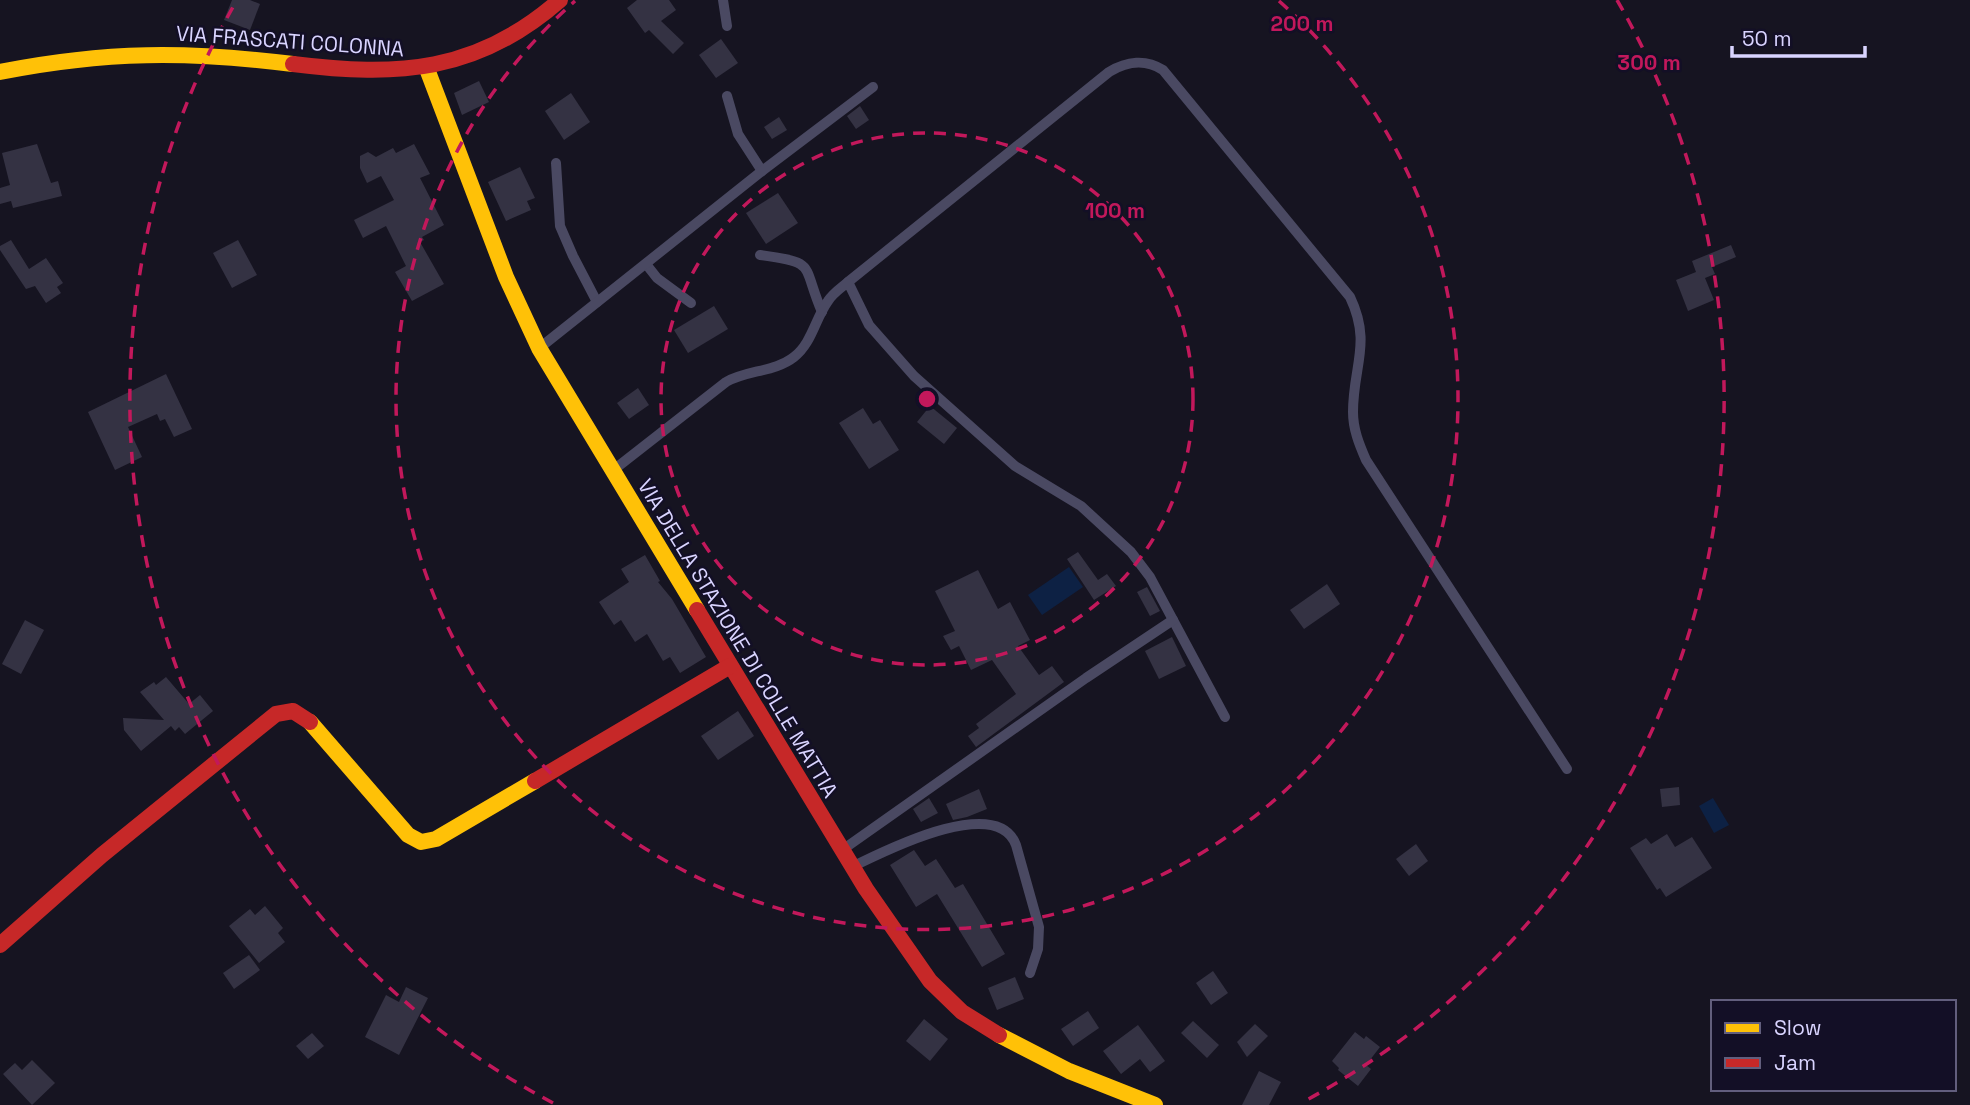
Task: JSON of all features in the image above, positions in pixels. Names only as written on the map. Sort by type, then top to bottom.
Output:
[{"type":"street","name":"VIA FRASCATI COLONNA","points":[[0,72],[67,60],[158,53],[247,57],[368,72],[427,69],[467,58],[491,47],[560,0]]},
{"type":"street","name":"VIA DELLA STAZIONE DI COLLE MATTIA","points":[[427,69],[510,287],[539,348],[842,850],[924,974],[962,1012],[987,1029],[1051,1063],[1155,1105]]},
{"type":"street","points":[[0,944],[102,855],[276,714],[293,711],[306,718],[408,835],[416,841],[426,842],[730,666]]},
{"type":"lane","points":[[723,0],[727,26]]},
{"type":"lane","points":[[612,470],[726,382],[744,373],[784,363],[794,357],[804,347],[829,300],[848,282],[1115,68],[1140,62],[1157,66],[1350,297],[1358,316],[1362,337],[1353,416],[1366,460],[1567,769]]},
{"type":"lane","points":[[539,348],[762,171],[873,87]]},
{"type":"lane","points":[[727,96],[738,134],[762,171]]},
{"type":"lane","points":[[556,163],[561,226],[597,302]]},
{"type":"lane","points":[[760,255],[795,260],[803,265],[809,274],[822,312]]},
{"type":"lane","points":[[646,264],[657,278],[691,303]]},
{"type":"lane","points":[[848,282],[869,325],[908,370],[1015,466],[1082,506],[1114,534],[1145,569],[1225,717]]},
{"type":"lane","points":[[842,850],[1086,678],[1174,620]]},
{"type":"lane","points":[[853,867],[904,841],[937,831],[986,824],[1006,829],[1011,833],[1016,845],[1039,927],[1038,949],[1030,973]]},
{"type":"water","points":[[1069,567],[1083,587],[1042,615],[1028,595]]},
{"type":"water","points":[[1713,798],[1729,825],[1714,833],[1699,806]]},
{"type":"building","points":[[232,0],[250,0],[260,4],[250,30],[224,20]]},
{"type":"building","points":[[637,0],[669,0],[676,10],[661,21],[684,43],[673,54],[649,30],[645,33],[627,8]]},
{"type":"building","points":[[721,39],[738,63],[716,78],[699,55]]},
{"type":"building","points":[[479,81],[489,102],[462,115],[454,93]]},
{"type":"building","points":[[571,93],[590,122],[564,140],[545,111]]},
{"type":"building","points":[[860,106],[869,120],[856,129],[847,116]]},
{"type":"building","points":[[779,117],[787,130],[772,139],[764,127]]},
{"type":"building","points":[[37,144],[51,183],[58,181],[62,196],[13,208],[11,201],[0,204],[0,188],[10,185],[2,153]]},
{"type":"building","points":[[414,144],[430,174],[420,178],[444,225],[422,237],[424,240],[420,242],[444,284],[412,301],[395,272],[406,266],[386,226],[363,238],[354,220],[394,200],[381,176],[367,183],[360,168],[360,156],[368,152],[376,157],[393,148],[396,153]]},
{"type":"building","points":[[520,167],[535,198],[527,201],[531,210],[506,221],[488,182]]},
{"type":"building","points":[[778,193],[798,223],[766,244],[746,213]]},
{"type":"building","points":[[11,240],[29,269],[46,258],[63,283],[57,287],[61,293],[46,303],[35,286],[26,289],[0,250],[0,246]]},
{"type":"building","points":[[238,240],[257,275],[232,288],[213,253]]},
{"type":"building","points":[[1731,245],[1736,257],[1712,267],[1715,274],[1705,278],[1714,300],[1688,311],[1676,280],[1696,272],[1692,261]]},
{"type":"building","points":[[714,306],[728,329],[688,353],[674,330]]},
{"type":"building","points":[[166,374],[192,429],[174,437],[165,419],[160,421],[157,414],[128,427],[142,457],[115,470],[88,412]]},
{"type":"building","points":[[638,388],[649,405],[629,419],[617,403]]},
{"type":"building","points":[[930,406],[957,428],[944,444],[917,422]]},
{"type":"building","points":[[863,408],[873,424],[880,420],[899,450],[869,469],[839,423]]},
{"type":"building","points":[[1078,552],[1098,580],[1107,574],[1116,586],[1094,600],[1067,559]]},
{"type":"building","points":[[645,555],[660,581],[658,582],[672,599],[706,657],[680,673],[670,657],[663,661],[647,634],[635,642],[621,620],[614,625],[599,602],[629,582],[621,569]]},
{"type":"building","points":[[978,570],[998,609],[1010,602],[1030,640],[1018,646],[1039,675],[1052,666],[1064,682],[976,747],[968,736],[979,728],[976,724],[1016,694],[992,660],[971,670],[959,646],[951,650],[943,636],[955,631],[935,591]]},
{"type":"building","points":[[1327,584],[1340,604],[1304,629],[1290,610]]},
{"type":"building","points":[[1147,587],[1160,611],[1150,616],[1137,592]]},
{"type":"building","points":[[25,620],[44,630],[21,674],[2,664]]},
{"type":"building","points":[[1172,637],[1186,666],[1159,679],[1145,651]]},
{"type":"building","points":[[166,677],[189,704],[200,695],[213,711],[185,734],[179,727],[175,731],[171,726],[141,751],[124,730],[123,718],[164,720],[140,692]]},
{"type":"building","points":[[738,711],[754,736],[718,760],[701,736]]},
{"type":"building","points":[[1679,787],[1680,805],[1662,807],[1660,789]]},
{"type":"building","points":[[979,789],[987,809],[953,820],[946,804]]},
{"type":"building","points":[[929,798],[938,813],[921,822],[913,809]]},
{"type":"building","points":[[1667,834],[1675,847],[1692,837],[1712,868],[1666,897],[1660,888],[1657,890],[1630,848],[1646,838],[1651,844]]},
{"type":"building","points":[[1416,844],[1428,861],[1409,876],[1396,859]]},
{"type":"building","points":[[914,850],[925,866],[936,859],[955,888],[963,884],[1005,954],[982,967],[937,894],[916,907],[890,865]]},
{"type":"building","points":[[265,906],[283,928],[278,933],[285,942],[259,963],[229,926],[250,909],[255,915]]},
{"type":"building","points":[[249,955],[260,970],[234,989],[223,973]]},
{"type":"building","points":[[1213,971],[1228,993],[1211,1005],[1196,983]]},
{"type":"building","points":[[1015,977],[1024,999],[997,1010],[988,988]]},
{"type":"building","points":[[406,987],[428,998],[399,1055],[365,1037],[386,995],[399,1002]]},
{"type":"building","points":[[1088,1011],[1099,1028],[1073,1046],[1061,1029]]},
{"type":"building","points":[[924,1019],[948,1039],[930,1061],[906,1041]]},
{"type":"building","points":[[1193,1021],[1219,1045],[1207,1058],[1181,1033]]},
{"type":"building","points":[[1255,1024],[1268,1036],[1247,1057],[1237,1042]]},
{"type":"building","points":[[1138,1025],[1165,1061],[1150,1072],[1140,1059],[1121,1074],[1103,1051]]},
{"type":"building","points":[[1355,1032],[1364,1039],[1366,1036],[1380,1047],[1366,1065],[1371,1069],[1358,1086],[1338,1070],[1332,1061]]},
{"type":"building","points":[[312,1033],[324,1046],[308,1059],[296,1046]]},
{"type":"building","points":[[32,1060],[55,1083],[32,1105],[3,1074],[15,1063],[22,1070]]},
{"type":"building","points":[[1259,1071],[1281,1082],[1269,1105],[1242,1105]]},
{"type":"traffic: slow","points":[[0,72],[75,60],[146,55],[218,57],[293,64]]},
{"type":"traffic: slow","points":[[427,69],[506,277],[539,348],[697,610]]},
{"type":"traffic: slow","points":[[310,722],[408,835],[421,842],[436,839],[535,781]]},
{"type":"traffic: slow","points":[[999,1035],[1069,1071],[1155,1105]]},
{"type":"traffic: jam","points":[[293,64],[367,70],[434,64],[466,56],[498,43],[560,0]]},
{"type":"traffic: jam","points":[[697,610],[866,889],[930,981],[962,1012],[999,1035]]},
{"type":"traffic: jam","points":[[535,781],[730,666]]},
{"type":"traffic: jam","points":[[0,945],[102,855],[276,714],[293,711],[310,722]]}]
